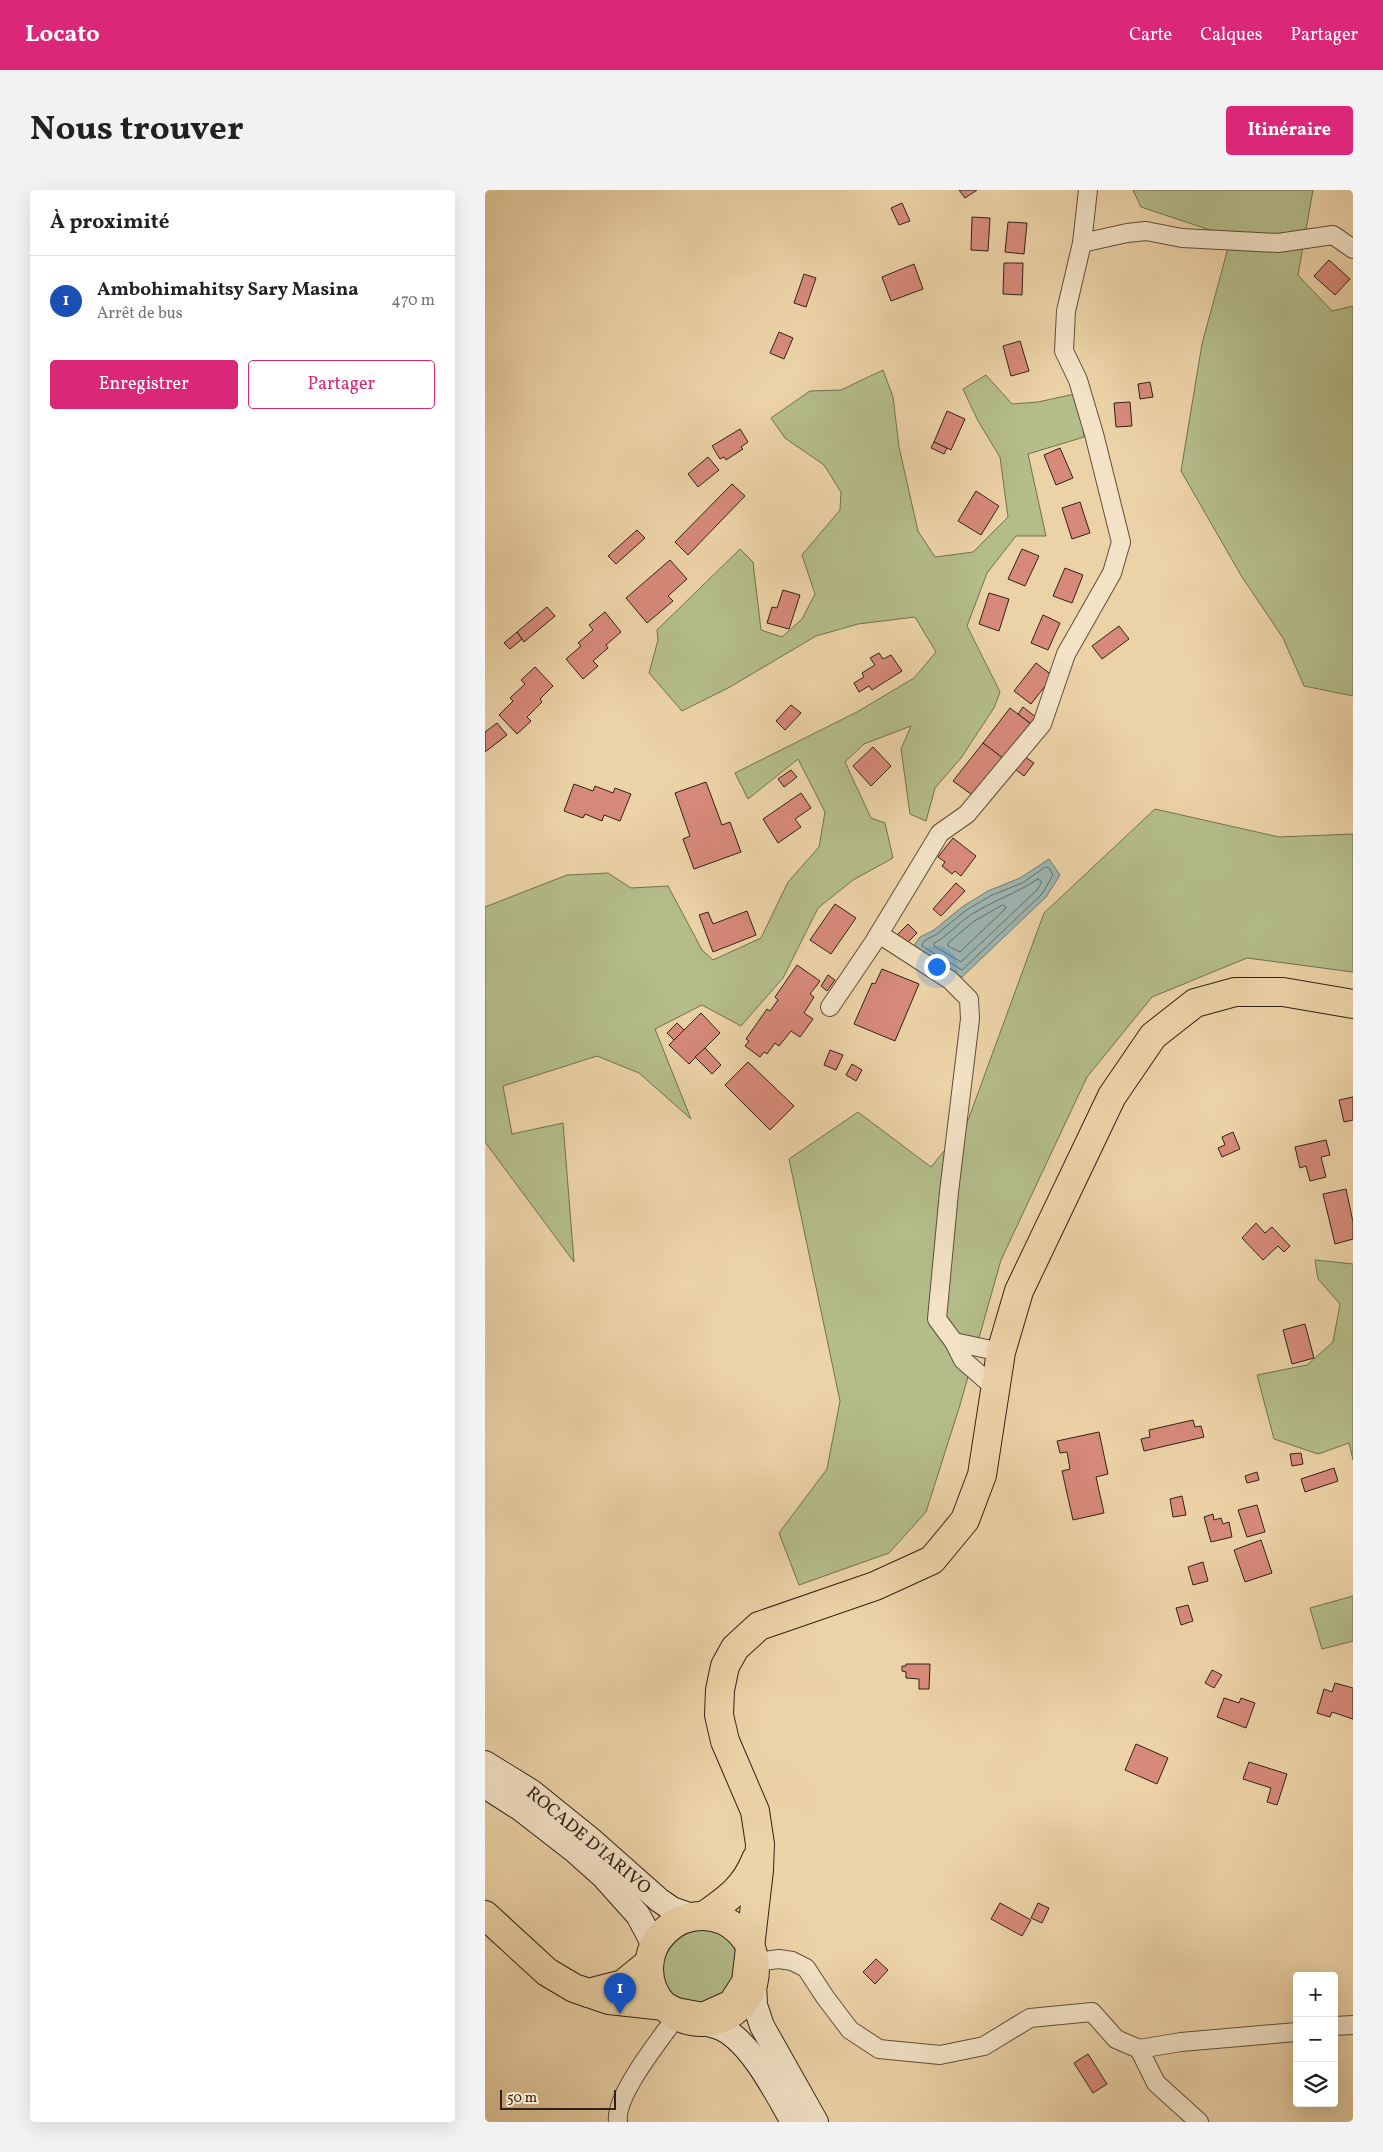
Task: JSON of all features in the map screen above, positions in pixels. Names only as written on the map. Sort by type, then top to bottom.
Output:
[{"type":"main road","points":[[816,2122],[762,2026],[755,2005],[753,1962],[760,1831],[755,1811],[725,1741],[719,1715],[720,1690],[725,1666],[735,1648],[759,1626],[875,1586],[932,1560],[965,1520],[982,1475],[1001,1352],[1019,1291],[1112,1096],[1153,1036],[1195,1003],[1235,992],[1283,992],[1353,1004]]},
{"type":"main road","name":"ROCADE D'IARIVO","points":[[485,1763],[533,1792],[589,1838],[659,1900],[672,1908],[699,1915]]},
{"type":"main road","name":"ROCADE D'IARIVO","points":[[485,1786],[521,1809],[575,1851],[603,1876],[638,1914],[651,1954]]},
{"type":"main road","points":[[588,1993],[623,1984],[651,1954],[670,1926],[699,1915],[733,1895],[750,1875],[759,1853]]},
{"type":"main road","points":[[485,1915],[547,1972],[574,1988],[625,2003],[680,2015],[723,2029],[743,2044],[772,2084],[793,2122]]},
{"type":"main road","points":[[651,1954],[649,1979],[655,1994],[680,2015],[724,2018],[734,2011],[743,2003],[753,1962],[739,1928],[723,1919],[699,1915]]},
{"type":"main road","points":[[680,2015],[676,2012],[703,2017],[732,2004],[746,1982],[753,1962]]},
{"type":"street","points":[[830,1007],[879,934],[940,833],[967,814],[1042,724],[1066,654],[1112,573],[1121,542],[1092,425],[1078,380],[1064,351],[1066,311],[1082,243],[1088,190]]},
{"type":"street","points":[[1082,243],[1127,233],[1146,231],[1182,238],[1278,243],[1333,235],[1353,249]]},
{"type":"street","points":[[879,934],[950,980],[969,999],[970,1019],[949,1192],[937,1319],[954,1342],[963,1360],[995,1388]]},
{"type":"street","points":[[954,1342],[1001,1352]]},
{"type":"street","points":[[753,1962],[779,1959],[792,1961],[806,1968],[825,1997],[851,2030],[879,2050],[939,2054],[984,2046],[1030,2018],[1091,2012],[1116,2039],[1139,2049],[1181,2042],[1293,2032]]},
{"type":"street","points":[[618,2122],[617,2114],[632,2080],[680,2015]]},
{"type":"street","points":[[1338,2026],[1353,2025]]},
{"type":"street","points":[[1139,2049],[1156,2083],[1199,2122]]},
{"type":"green space","points":[[1133,190],[1313,190],[1298,275],[1332,311],[1353,306],[1353,696],[1304,686],[1283,638],[1242,577],[1181,471],[1202,344],[1231,237],[1141,207]]},
{"type":"green space","points":[[883,370],[893,397],[899,447],[918,531],[935,557],[973,552],[1008,517],[1000,457],[978,421],[963,389],[986,375],[1012,404],[1038,402],[1079,393],[1084,437],[1028,454],[1046,536],[1016,536],[987,573],[967,626],[1000,692],[994,708],[961,758],[935,788],[926,821],[910,814],[901,749],[911,726],[864,744],[845,762],[871,818],[885,823],[893,858],[853,880],[818,908],[783,978],[741,1026],[702,1005],[655,1029],[691,1119],[639,1073],[597,1056],[503,1086],[512,1134],[563,1123],[574,1262],[485,1142],[485,907],[567,875],[608,873],[631,888],[668,886],[702,950],[713,960],[761,938],[788,882],[819,847],[825,812],[798,759],[748,799],[735,773],[857,712],[914,678],[936,652],[915,617],[858,624],[816,636],[730,687],[682,711],[649,673],[658,640],[657,630],[740,549],[753,562],[761,630],[782,637],[802,619],[815,594],[802,555],[840,510],[841,492],[824,465],[785,438],[771,418],[810,391],[841,390]]},
{"type":"green space","points":[[1155,809],[1279,837],[1353,834],[1353,972],[1247,958],[1152,997],[1087,1077],[1001,1260],[960,1405],[926,1512],[889,1553],[799,1585],[779,1533],[827,1469],[840,1401],[789,1159],[858,1112],[931,1167],[967,1123],[1044,913]]},
{"type":"green space","points":[[1315,1260],[1353,1264],[1353,1460],[1349,1443],[1318,1454],[1274,1439],[1257,1375],[1307,1365],[1333,1342],[1340,1304],[1318,1279]]},
{"type":"green space","points":[[1353,1596],[1353,1641],[1322,1649],[1310,1608]]},
{"type":"green space","points":[[705,1929],[729,1939],[736,1951],[742,1976],[711,2008],[686,2002],[674,1996],[666,1985],[663,1974],[663,1963],[667,1953],[674,1944],[693,1931]]},
{"type":"water","points":[[1049,859],[1060,875],[1046,897],[962,977],[913,947],[920,937],[934,930],[962,907],[988,891],[1020,878]]},
{"type":"building","points":[[959,190],[977,190],[965,198]]},
{"type":"building","points":[[902,203],[910,221],[899,225],[891,208]]},
{"type":"building","points":[[972,217],[990,218],[988,251],[971,250]]},
{"type":"building","points":[[1008,222],[1027,223],[1024,254],[1005,252]]},
{"type":"building","points":[[1329,260],[1350,279],[1335,295],[1314,276]]},
{"type":"building","points":[[1004,263],[1023,263],[1022,295],[1003,294]]},
{"type":"building","points":[[914,264],[923,289],[891,301],[882,277]]},
{"type":"building","points":[[804,274],[816,278],[806,307],[794,303]]},
{"type":"building","points":[[779,332],[793,338],[784,359],[770,353]]},
{"type":"building","points":[[1020,341],[1029,371],[1011,376],[1003,346]]},
{"type":"building","points":[[1150,382],[1153,397],[1140,399],[1138,384]]},
{"type":"building","points":[[1130,402],[1132,426],[1116,427],[1114,403]]},
{"type":"building","points":[[947,411],[965,419],[951,450],[934,442]]},
{"type":"building","points":[[740,429],[748,442],[741,447],[743,449],[726,460],[724,457],[720,459],[712,446]]},
{"type":"building","points":[[934,442],[947,448],[944,454],[931,448]]},
{"type":"building","points":[[1060,448],[1073,478],[1056,485],[1044,455]]},
{"type":"building","points":[[708,457],[719,470],[698,487],[688,474]]},
{"type":"building","points":[[732,484],[745,496],[688,555],[675,542]]},
{"type":"building","points":[[976,491],[999,506],[981,535],[958,521]]},
{"type":"building","points":[[1080,502],[1090,533],[1072,539],[1062,508]]},
{"type":"building","points":[[637,530],[645,538],[616,564],[608,556]]},
{"type":"building","points":[[1022,549],[1039,556],[1025,586],[1008,579]]},
{"type":"building","points":[[670,560],[687,579],[668,596],[673,601],[647,623],[626,598]]},
{"type":"building","points":[[1065,568],[1083,575],[1072,603],[1053,596]]},
{"type":"building","points":[[783,590],[800,595],[789,629],[767,623],[772,607],[777,608]]},
{"type":"building","points":[[989,593],[1009,599],[999,631],[979,624]]},
{"type":"building","points":[[547,607],[555,616],[524,642],[517,632]]},
{"type":"building","points":[[605,612],[621,632],[606,645],[608,648],[593,661],[598,666],[583,679],[566,659],[581,646],[578,643],[593,630],[589,625]]},
{"type":"building","points":[[1043,615],[1060,623],[1048,650],[1031,643]]},
{"type":"building","points":[[1119,626],[1129,639],[1102,659],[1092,646]]},
{"type":"building","points":[[517,632],[522,639],[510,649],[504,643]]},
{"type":"building","points":[[879,653],[883,659],[891,655],[902,671],[872,690],[869,686],[859,692],[854,683],[864,677],[862,673],[875,665],[870,658]]},
{"type":"building","points":[[1036,663],[1053,676],[1031,704],[1014,691]]},
{"type":"building","points":[[535,667],[553,686],[540,699],[542,702],[527,717],[531,721],[517,734],[499,715],[513,701],[510,698],[525,684],[521,680]]},
{"type":"building","points":[[791,705],[801,713],[785,730],[776,721]]},
{"type":"building","points":[[1023,707],[1037,718],[1031,724],[1018,714]]},
{"type":"building","points":[[1010,708],[1031,724],[1004,759],[983,743]]},
{"type":"building","points":[[497,723],[507,735],[485,752],[485,732]]},
{"type":"building","points":[[983,743],[1004,759],[975,797],[953,781]]},
{"type":"building","points":[[873,747],[891,766],[871,786],[853,766]]},
{"type":"building","points":[[1024,756],[1034,763],[1024,776],[1015,769]]},
{"type":"building","points":[[791,770],[797,777],[784,787],[778,779]]},
{"type":"building","points":[[706,782],[722,825],[730,822],[741,852],[694,869],[683,839],[690,836],[675,793]]},
{"type":"building","points":[[574,784],[593,791],[595,786],[613,793],[615,788],[631,794],[620,821],[604,815],[602,821],[585,814],[583,818],[564,811]]},
{"type":"building","points":[[801,793],[811,808],[795,819],[801,827],[778,843],[763,819]]},
{"type":"building","points":[[953,838],[976,856],[961,876],[955,871],[952,874],[942,866],[945,862],[938,857]]},
{"type":"building","points":[[956,883],[965,891],[941,916],[933,909]]},
{"type":"building","points":[[835,904],[856,918],[831,954],[810,940]]},
{"type":"building","points":[[747,911],[756,935],[713,952],[699,915],[708,912],[713,924]]},
{"type":"building","points":[[908,924],[917,933],[906,944],[897,935]]},
{"type":"building","points":[[797,965],[820,981],[810,994],[814,997],[804,1013],[813,1019],[800,1037],[791,1031],[779,1046],[775,1043],[767,1054],[764,1052],[760,1057],[745,1046],[749,1041],[746,1039],[767,1009],[770,1011],[778,1000],[775,997]]},
{"type":"building","points":[[882,969],[919,984],[895,1041],[854,1024],[872,983],[875,984]]},
{"type":"building","points":[[828,975],[835,980],[827,991],[821,986]]},
{"type":"building","points":[[701,1013],[720,1033],[689,1064],[669,1045]]},
{"type":"building","points":[[677,1023],[684,1030],[674,1040],[667,1033]]},
{"type":"building","points":[[705,1048],[721,1065],[712,1074],[695,1057]]},
{"type":"building","points":[[830,1050],[843,1055],[836,1070],[824,1065]]},
{"type":"building","points":[[748,1062],[794,1106],[770,1130],[725,1085]]},
{"type":"building","points":[[852,1064],[862,1070],[856,1081],[846,1075]]},
{"type":"building","points":[[1353,1097],[1353,1120],[1344,1122],[1339,1100]]},
{"type":"building","points":[[1233,1132],[1240,1149],[1222,1157],[1218,1148],[1225,1145],[1222,1137]]},
{"type":"building","points":[[1326,1140],[1330,1155],[1321,1157],[1326,1177],[1310,1181],[1306,1166],[1300,1168],[1295,1147]]},
{"type":"building","points":[[1346,1189],[1353,1222],[1353,1239],[1335,1244],[1323,1194]]},
{"type":"building","points":[[1256,1223],[1265,1233],[1272,1227],[1290,1246],[1284,1252],[1278,1246],[1263,1260],[1242,1238]]},
{"type":"building","points":[[1305,1324],[1314,1358],[1292,1364],[1283,1330]]},
{"type":"building","points":[[1193,1420],[1195,1427],[1201,1426],[1204,1437],[1144,1451],[1141,1439],[1150,1437],[1149,1430]]},
{"type":"building","points":[[1099,1432],[1108,1474],[1096,1477],[1104,1513],[1073,1520],[1062,1471],[1070,1469],[1067,1452],[1060,1453],[1057,1441]]},
{"type":"building","points":[[1301,1453],[1303,1464],[1292,1466],[1290,1454]]},
{"type":"building","points":[[1334,1468],[1338,1481],[1305,1492],[1301,1479]]},
{"type":"building","points":[[1257,1472],[1259,1480],[1247,1483],[1245,1476]]},
{"type":"building","points":[[1182,1496],[1186,1515],[1173,1517],[1170,1499]]},
{"type":"building","points":[[1257,1505],[1265,1532],[1247,1537],[1238,1510]]},
{"type":"building","points":[[1213,1514],[1214,1520],[1221,1518],[1223,1524],[1229,1522],[1232,1537],[1211,1542],[1204,1517]]},
{"type":"building","points":[[1261,1540],[1272,1573],[1245,1582],[1234,1550]]},
{"type":"building","points":[[1203,1562],[1208,1581],[1193,1585],[1188,1567]]},
{"type":"building","points":[[1188,1605],[1193,1621],[1181,1625],[1176,1608]]},
{"type":"building","points":[[906,1664],[930,1664],[929,1689],[919,1689],[919,1679],[906,1678],[906,1672],[902,1671],[902,1666],[906,1666]]},
{"type":"building","points":[[1212,1670],[1222,1675],[1214,1688],[1205,1683]]},
{"type":"building","points":[[1335,1683],[1353,1688],[1353,1719],[1332,1712],[1330,1717],[1317,1713],[1324,1689],[1332,1692]]},
{"type":"building","points":[[1224,1698],[1239,1703],[1241,1698],[1255,1703],[1246,1728],[1217,1717]]},
{"type":"building","points":[[1136,1744],[1168,1758],[1157,1784],[1125,1770]]},
{"type":"building","points":[[1249,1762],[1287,1774],[1277,1805],[1267,1802],[1271,1788],[1243,1779]]},
{"type":"building","points":[[1000,1903],[1031,1920],[1022,1936],[991,1919]]},
{"type":"building","points":[[1038,1903],[1049,1908],[1042,1923],[1031,1918]]},
{"type":"building","points":[[876,1959],[888,1970],[875,1984],[863,1972]]},
{"type":"building","points":[[1088,2054],[1107,2084],[1093,2093],[1074,2063]]},
{"type":"place","name":"Ambohimahitsy Sary Masina","points":[[620,2014]]}]
